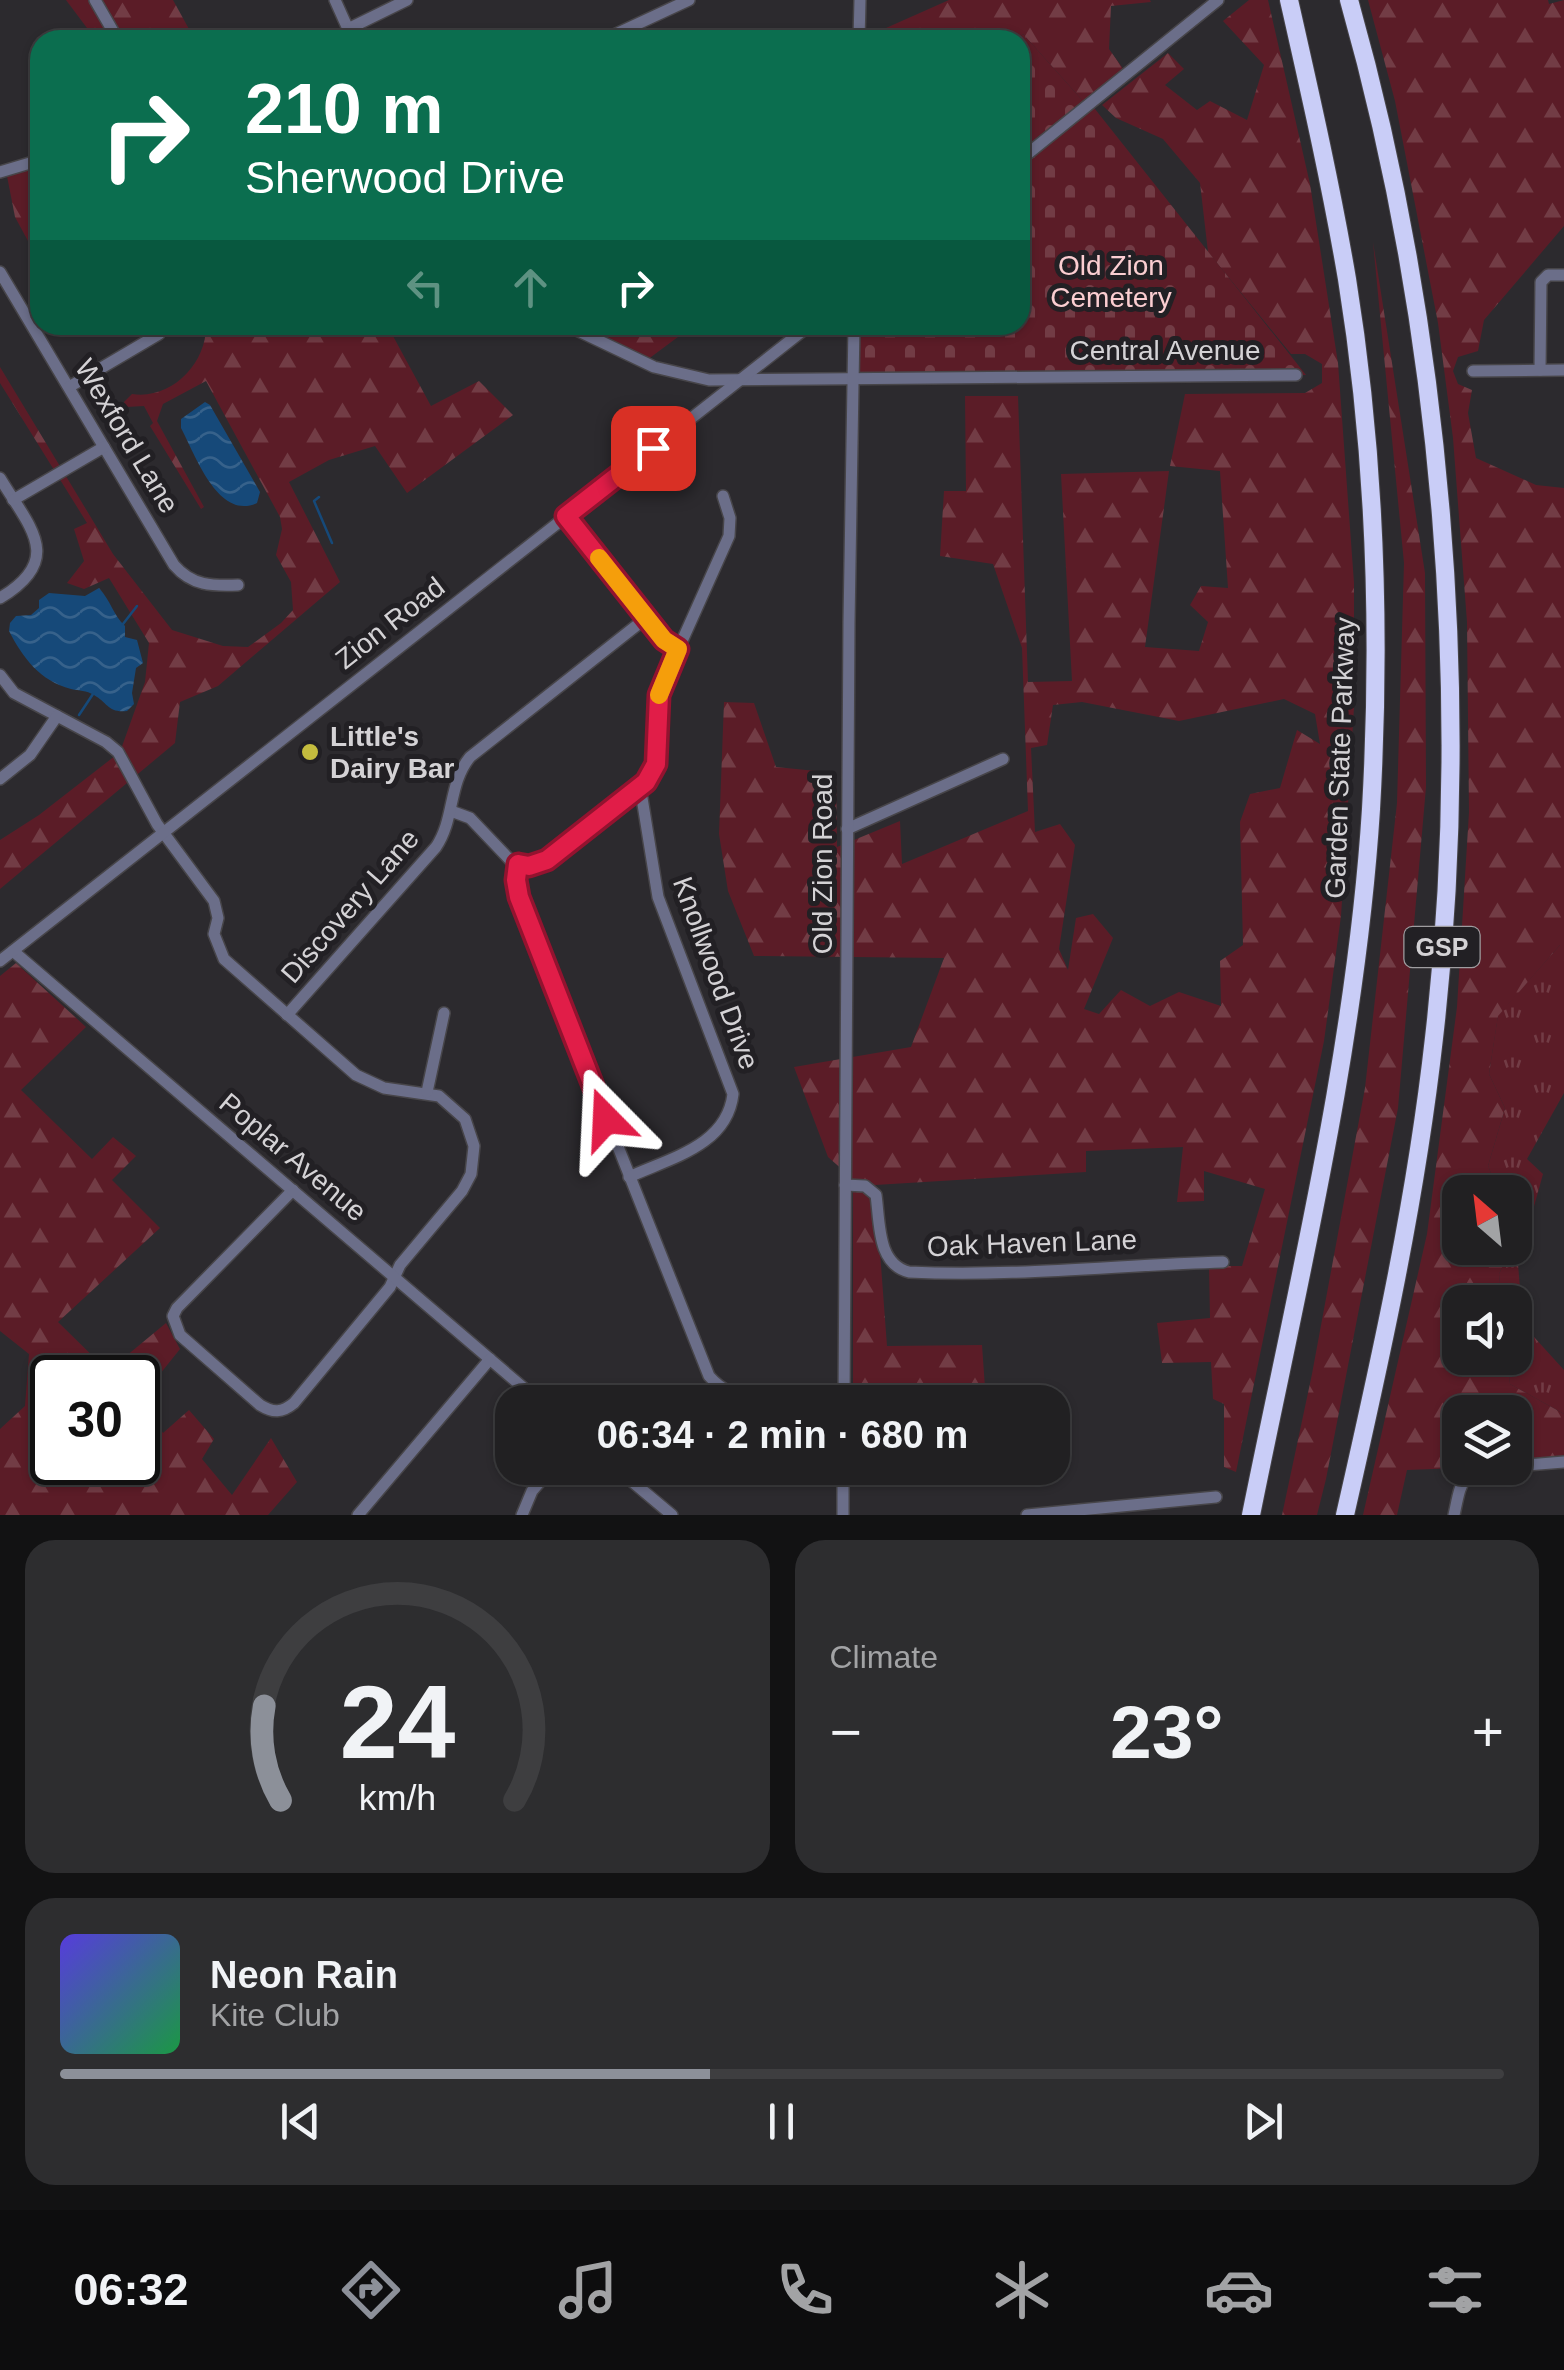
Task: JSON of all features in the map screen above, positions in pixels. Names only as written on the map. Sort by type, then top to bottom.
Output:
[{"type":"highway","name":"Garden State Parkway","points":[[1251,1515],[1334,1101],[1354,976],[1371,809],[1375,678],[1369,475],[1353,323],[1322,141],[1289,0]]},
{"type":"highway","name":"GSP","points":[[1345,1515],[1393,1302],[1417,1168],[1441,962],[1449,790],[1444,571],[1424,372],[1391,169],[1349,0]]},
{"type":"street","points":[[96,0],[112,30]]},
{"type":"street","points":[[334,0],[349,30]]},
{"type":"street","points":[[358,30],[407,0]]},
{"type":"street","points":[[623,30],[674,3],[689,0]]},
{"type":"street","points":[[859,30],[860,0]]},
{"type":"street","points":[[1030,152],[1218,0]]},
{"type":"street","points":[[0,172],[30,163]]},
{"type":"street","name":"Wexford Lane","points":[[0,272],[30,322]]},
{"type":"street","points":[[1540,370],[1541,282],[1548,275],[1564,275]]},
{"type":"street","name":"Wexford Lane","points":[[38,335],[180,572],[200,584],[238,585]]},
{"type":"street","points":[[69,387],[157,335]]},
{"type":"street","name":"Central Avenue","points":[[588,335],[671,373],[709,380],[1296,375]]},
{"type":"street","name":"Zion Road","points":[[0,960],[797,335]]},
{"type":"street","name":"Old Zion Road","points":[[844,1385],[854,335]]},
{"type":"street","points":[[1473,371],[1564,370]]},
{"type":"street","points":[[13,500],[104,448]]},
{"type":"street","points":[[0,478],[35,540],[37,559],[24,583],[0,598]]},
{"type":"street","points":[[450,811],[470,818],[504,856],[529,866],[547,860],[634,792],[655,769],[659,695],[729,536],[730,518],[723,496]]},
{"type":"street","points":[[566,516],[664,640],[678,649]]},
{"type":"street","name":"Discovery Lane","points":[[286,1015],[432,853],[446,830],[455,782],[470,756],[646,618]]},
{"type":"street","points":[[0,675],[14,693],[115,748],[163,833],[214,900],[218,918],[214,934],[224,959],[365,1081],[384,1088],[427,1092],[449,1102],[465,1119],[474,1146],[473,1166],[462,1191],[294,1403],[278,1412],[260,1405],[180,1334],[173,1316],[294,1190]]},
{"type":"street","points":[[0,779],[30,755],[57,716]]},
{"type":"street","points":[[847,829],[1003,758]]},
{"type":"street","name":"Knollwood Drive","points":[[629,1177],[710,1138],[725,1123],[733,1094],[664,918],[653,875],[642,798],[634,792]]},
{"type":"street","points":[[518,864],[519,897],[705,1368],[718,1385]]},
{"type":"street","name":"Poplar Avenue","points":[[12,951],[520,1385]]},
{"type":"street","points":[[427,1092],[444,1013]]},
{"type":"street","name":"Oak Haven Lane","points":[[845,1185],[865,1186],[876,1195],[886,1258],[896,1268],[909,1272],[1050,1272],[1224,1262]]},
{"type":"street","points":[[358,1515],[490,1359]]},
{"type":"street","points":[[1532,1465],[1564,1462]]},
{"type":"street","points":[[522,1515],[537,1485]]},
{"type":"street","points":[[636,1485],[672,1515]]},
{"type":"street","points":[[843,1485],[843,1515]]},
{"type":"street","points":[[1454,1515],[1463,1485]]},
{"type":"street","points":[[1027,1515],[1099,1513],[1216,1496]]},
{"type":"green space","points":[[66,0],[173,0],[190,30],[88,30]]},
{"type":"green space","points":[[949,0],[1151,2],[1111,6],[1109,49],[1124,70],[1083,101],[1030,42],[1030,30],[882,30]]},
{"type":"green space","points":[[1249,0],[1268,0],[1310,184],[1338,363],[1354,583],[1354,707],[1341,916],[1324,1041],[1236,1472],[1224,1467],[1224,1404],[1213,1399],[1211,1362],[1162,1363],[1157,1323],[1210,1318],[1209,1266],[1242,1266],[1265,1189],[1204,1171],[1204,1201],[1177,1202],[1183,1147],[1086,1151],[1086,1172],[875,1185],[887,1346],[982,1345],[985,1385],[853,1385],[853,1179],[828,1157],[794,1067],[911,1047],[944,958],[754,956],[728,891],[719,834],[724,702],[754,703],[776,767],[836,773],[837,847],[900,821],[902,864],[1028,811],[1022,648],[993,564],[940,556],[944,491],[966,491],[965,396],[1018,396],[1028,682],[1072,681],[1061,474],[1169,471],[1145,647],[1199,651],[1208,622],[1190,605],[1201,586],[1228,588],[1220,471],[1170,466],[1185,394],[1305,393],[1322,383],[1322,364],[1305,354],[1291,354],[1208,252],[1200,183],[1163,139],[1116,118],[1102,105],[1168,53],[1184,69],[1165,85],[1197,110],[1210,101],[1247,120],[1264,65],[1223,21]],"holes":[[[1284,699],[1315,714],[1320,744],[1297,730],[1280,788],[1250,794],[1240,822],[1243,945],[1220,961],[1221,1006],[1179,992],[1150,1006],[1121,990],[1099,1014],[1084,1009],[1113,938],[1093,914],[1076,918],[1068,970],[1059,949],[1075,845],[1060,824],[1035,832],[1031,748],[1047,745],[1053,705],[1082,702],[1179,721]]]},
{"type":"green space","points":[[1368,0],[1548,0],[1549,4],[1564,0],[1564,226],[1484,320],[1478,351],[1458,357],[1453,371],[1458,384],[1472,390],[1468,413],[1476,458],[1536,485],[1564,488],[1564,945],[1498,1016],[1489,1074],[1505,1108],[1488,1166],[1492,1175],[1442,1175],[1442,1265],[1503,1265],[1500,1285],[1442,1285],[1442,1375],[1509,1375],[1510,1384],[1530,1395],[1442,1395],[1442,1469],[1407,1470],[1397,1515],[1363,1515],[1427,1234],[1457,1007],[1469,812],[1467,622],[1453,438],[1438,323],[1395,101]]},
{"type":"green space","points":[[1030,42],[1083,101],[1030,143]]},
{"type":"green space","name":"Old Zion Cemetery","points":[[1091,104],[1306,375],[945,377],[860,372],[858,335],[1030,335],[1030,152]]},
{"type":"green space","points":[[30,169],[30,245],[15,217],[7,176]]},
{"type":"green space","points":[[1373,242],[1425,573],[1426,787],[1398,1108],[1326,1479],[1317,1515],[1282,1515],[1365,1088],[1397,803],[1404,563]]},
{"type":"green space","points":[[205,335],[392,335],[431,406],[479,381],[513,415],[407,493],[375,446],[329,460],[289,482],[340,582],[218,686],[180,702],[175,743],[0,889],[0,840],[120,752],[145,682],[149,643],[109,578],[84,589],[67,583],[84,561],[74,529],[87,523],[0,383],[0,367],[113,554],[172,630],[223,646],[248,647],[293,610],[291,582],[276,555],[282,529],[280,517],[206,381],[163,404],[157,421],[204,507],[201,509],[150,426],[153,423],[144,406],[126,407],[124,402],[132,394],[161,391],[173,385],[194,365]]},
{"type":"green space","points":[[586,335],[681,335],[643,363]]},
{"type":"green space","points":[[1564,945],[1564,1093],[1527,1159],[1543,1174],[1532,1214],[1532,1175],[1492,1175],[1488,1166],[1505,1108],[1489,1074],[1498,1015]]},
{"type":"green space","points":[[16,963],[86,1027],[21,1090],[92,1159],[113,1137],[136,1156],[112,1180],[160,1228],[58,1322],[92,1355],[30,1355],[30,1485],[160,1485],[160,1429],[163,1433],[189,1410],[214,1439],[202,1459],[232,1495],[271,1438],[297,1482],[268,1515],[0,1515],[0,1429],[25,1406],[29,1354],[0,1331],[0,976]]},
{"type":"green space","points":[[1503,1265],[1518,1265],[1520,1285],[1500,1285]]},
{"type":"green space","points":[[166,1323],[180,1349],[160,1374],[160,1355],[127,1355]]},
{"type":"green space","points":[[1532,1335],[1564,1370],[1564,1414],[1532,1395],[1510,1384],[1509,1375],[1532,1375]]},
{"type":"green space","points":[[1532,1396],[1564,1414],[1564,1462],[1532,1464]]},
{"type":"water","points":[[205,402],[260,492],[257,503],[231,503],[210,482],[193,453],[181,419]]},
{"type":"water","points":[[99,588],[125,626],[125,637],[137,640],[143,663],[136,668],[134,704],[127,711],[112,709],[91,693],[60,685],[41,674],[9,631],[16,616],[31,615],[39,608],[39,600],[49,593],[85,596]]},
{"type":"waterway","points":[[319,497],[314,501],[332,543]]},
{"type":"waterway","points":[[123,624],[137,606]]},
{"type":"waterway","points":[[79,715],[93,694]]},
{"type":"slow traffic","points":[[599,558],[664,640],[678,649],[659,695]]},
{"type":"place","name":"Little's Dairy Bar","points":[[310,752]]},
{"type":"route","points":[[606,1119],[519,897],[516,871],[518,864],[539,864],[557,854],[646,782],[655,769],[656,710],[678,649],[664,640],[566,516],[653,448]]}]
